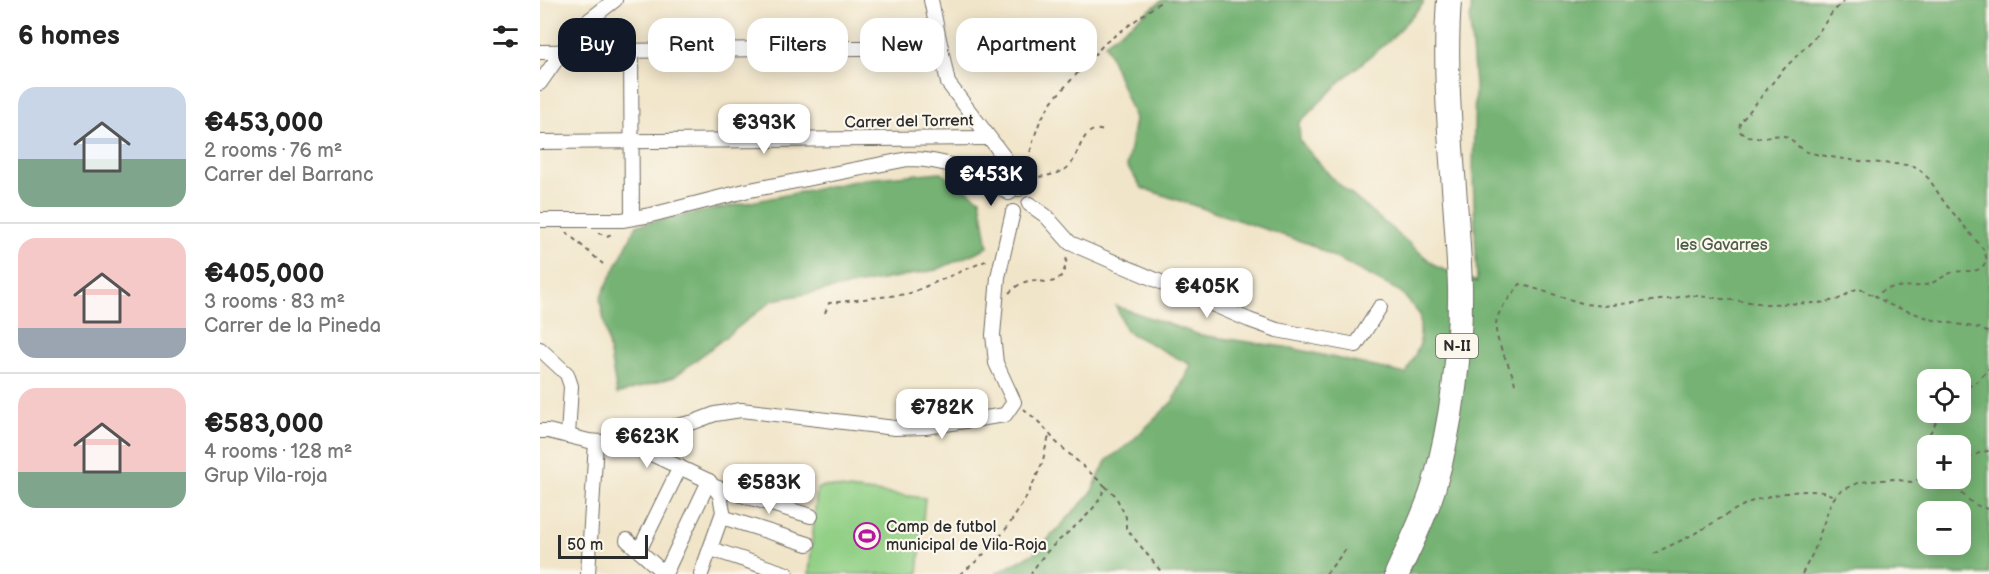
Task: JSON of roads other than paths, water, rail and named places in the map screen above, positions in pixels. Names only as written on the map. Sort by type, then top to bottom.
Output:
[{"type":"highway","name":"N-II","points":[[1396,574],[1414,537],[1434,486],[1447,429],[1456,361],[1460,288],[1448,109],[1449,0]]},
{"type":"street","points":[[592,18],[615,0]]},
{"type":"street","points":[[931,0],[934,18]]},
{"type":"street","points":[[636,51],[860,48]]},
{"type":"street","points":[[540,52],[558,51]]},
{"type":"street","points":[[540,83],[558,57]]},
{"type":"street","points":[[944,64],[948,82],[1004,157],[1020,188],[1028,196],[1029,204],[1024,211],[1013,212]]},
{"type":"street","points":[[631,72],[632,218]]},
{"type":"street","name":"Carrer del Torrent","points":[[540,142],[989,138]]},
{"type":"street","points":[[545,220],[622,220],[651,215],[745,190],[908,159],[934,160],[995,183],[1020,188]]},
{"type":"street","points":[[1013,212],[1006,203],[1020,188]]},
{"type":"street","points":[[1029,204],[1046,216],[1070,242],[1277,330],[1356,345],[1380,307]]},
{"type":"street","points":[[626,444],[645,433],[694,422],[715,414],[741,410],[901,428],[996,418],[1005,415],[1014,402],[996,363],[993,335],[1001,255],[1013,212]]},
{"type":"street","points":[[540,349],[570,379],[568,436]]},
{"type":"street","points":[[540,431],[579,440],[626,444],[680,467],[712,484],[811,516]]},
{"type":"street","points":[[588,574],[596,442]]},
{"type":"street","points":[[639,551],[680,467]]},
{"type":"street","points":[[702,574],[722,517],[722,502],[712,484]]},
{"type":"street","points":[[627,540],[665,574],[712,484]]},
{"type":"street","points":[[722,517],[807,544]]},
{"type":"street","points":[[711,549],[787,574]]},
{"type":"place","name":"Camp de futbol municipal de Vila-Roja","points":[[867,536]]},
{"type":"park label","name":"les Gavarres","points":[[1722,245]]}]
